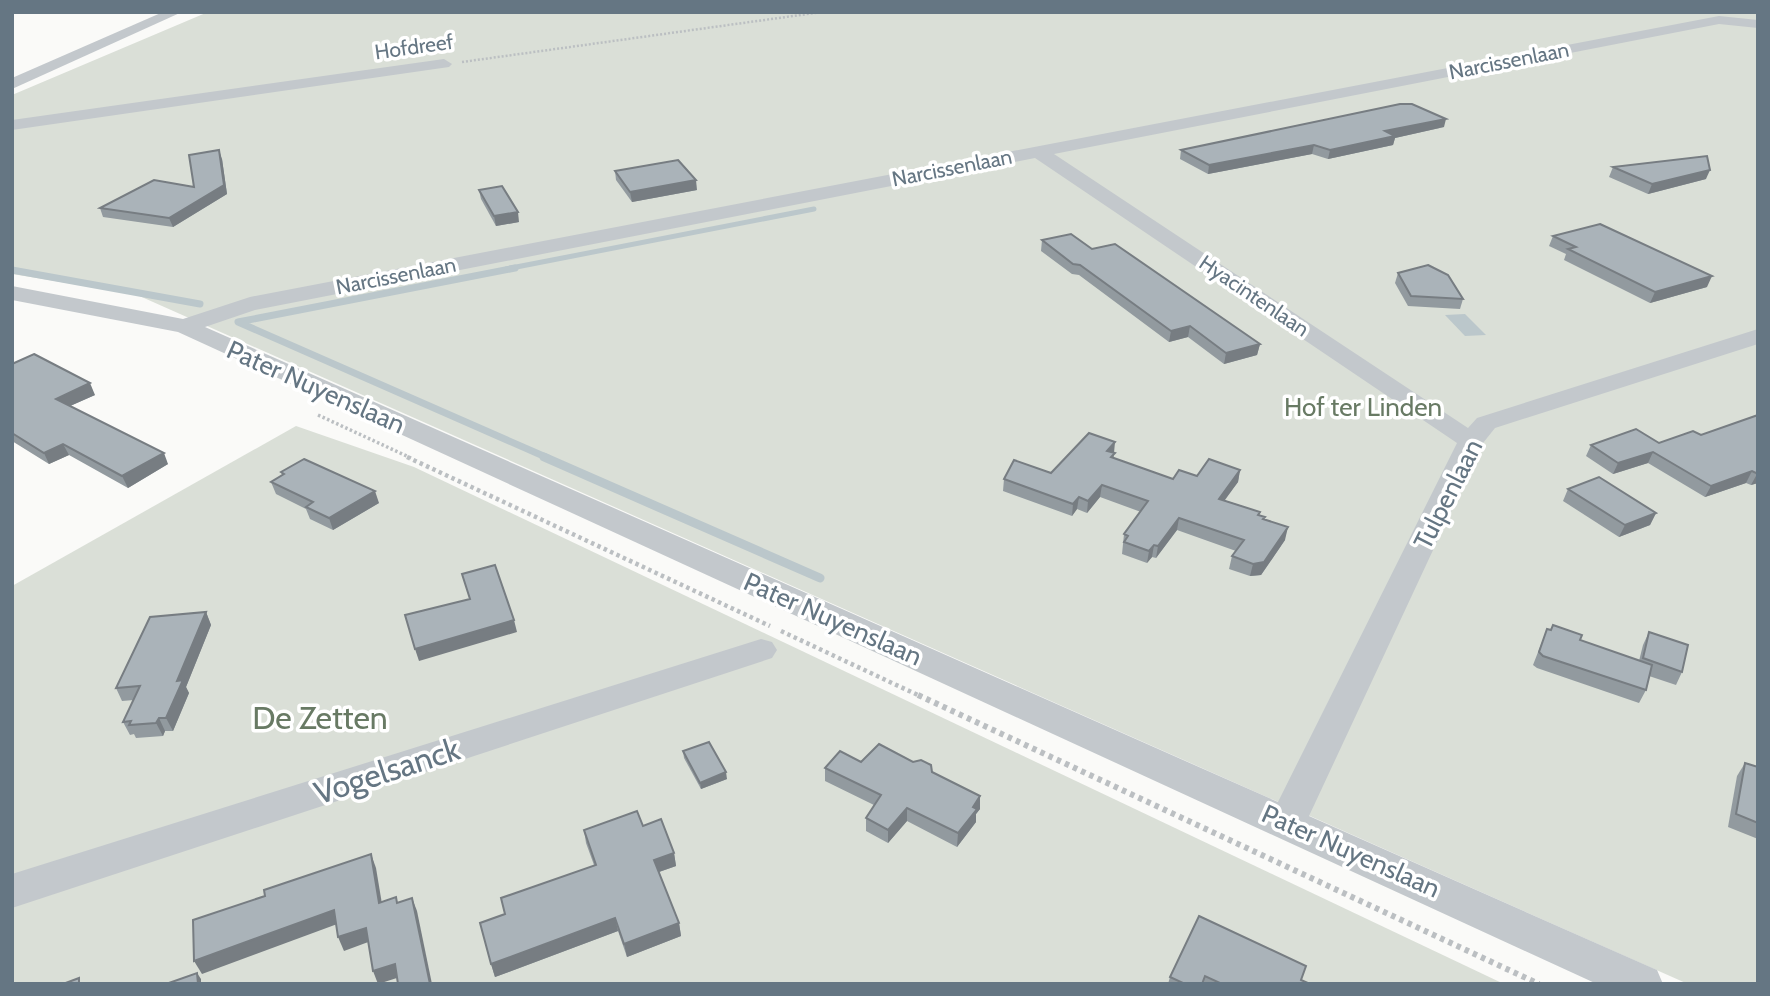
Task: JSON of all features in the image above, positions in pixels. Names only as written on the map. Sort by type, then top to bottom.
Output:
[{"type":"street","points":[[12,84],[176,12]]},
{"type":"street","name":"Narcissenlaan","points":[[184,326],[261,302],[1037,151],[1723,20],[1758,24]]},
{"type":"street","name":"Hofdreef","points":[[12,125],[444,64]]},
{"type":"street","name":"Hyacintenlaan","points":[[1037,151],[1471,441]]},
{"type":"street","name":"Pater Nuyenslaan","points":[[12,293],[149,317],[184,326],[1642,984]]},
{"type":"street","name":"Tulpenlaan","points":[[1287,822],[1471,441],[1486,424],[1758,336]]},
{"type":"street","name":"Vogelsanck","points":[[12,891],[761,650]]},
{"type":"path","name":"Hofdreef","points":[[444,64],[822,12]]},
{"type":"green space","name":"Hof ter Linden","points":[[208,12],[1758,12],[1758,984],[1688,984],[135,294],[12,274],[12,95]]},
{"type":"green space","name":"De Zetten","points":[[296,426],[414,467],[1504,984],[12,984],[12,586]]},
{"type":"shaded area","points":[[1465,314],[1486,335],[1465,336],[1445,315]]},
{"type":"building","points":[[1400,104],[1412,104],[1446,119],[1385,131],[1395,136],[1330,150],[1314,145],[1209,165],[1181,150]]},
{"type":"building","points":[[219,150],[224,185],[169,218],[100,208],[154,180],[194,187],[189,155]]},
{"type":"building","points":[[1707,156],[1710,170],[1652,184],[1613,167]]},
{"type":"building","points":[[678,160],[696,180],[630,192],[615,171]]},
{"type":"building","points":[[502,186],[518,212],[494,216],[479,190]]},
{"type":"building","points":[[1600,224],[1712,276],[1655,292],[1568,249],[1576,247],[1553,236]]},
{"type":"building","points":[[1071,234],[1092,249],[1115,244],[1260,344],[1226,353],[1190,326],[1171,331],[1042,240]]},
{"type":"building","points":[[1428,265],[1448,275],[1463,299],[1411,296],[1398,273]]},
{"type":"building","points":[[34,354],[90,383],[56,399],[164,453],[122,476],[63,444],[44,453],[12,433],[12,364]]},
{"type":"building","points":[[1758,415],[1758,474],[1752,471],[1711,486],[1653,452],[1618,463],[1591,445],[1636,429],[1659,443],[1693,431],[1701,435]]},
{"type":"building","points":[[1089,433],[1115,442],[1107,451],[1115,453],[1111,457],[1173,479],[1179,470],[1197,476],[1209,459],[1240,470],[1219,499],[1260,512],[1258,515],[1265,517],[1263,519],[1288,527],[1264,562],[1253,564],[1232,556],[1244,540],[1179,518],[1158,546],[1154,545],[1149,551],[1124,542],[1128,536],[1124,534],[1148,501],[1102,485],[1088,501],[1079,497],[1073,504],[1004,479],[1014,460],[1051,473]]},
{"type":"building","points":[[304,459],[375,491],[329,518],[306,507],[313,502],[271,482],[284,474],[281,472]]},
{"type":"building","points":[[1599,477],[1656,513],[1625,525],[1568,489]]},
{"type":"building","points":[[495,565],[514,620],[415,649],[405,615],[470,599],[462,574]]},
{"type":"building","points":[[206,612],[177,681],[183,680],[166,718],[159,718],[156,723],[129,725],[131,721],[123,722],[140,686],[116,688],[150,617]]},
{"type":"building","points":[[1553,625],[1582,635],[1580,640],[1652,665],[1646,690],[1543,656],[1539,652],[1547,629],[1551,630]]},
{"type":"building","points":[[1649,632],[1688,645],[1682,672],[1643,658]]},
{"type":"building","points":[[709,742],[726,772],[700,783],[683,751]]},
{"type":"building","points":[[879,744],[913,762],[921,760],[931,765],[932,772],[980,796],[973,807],[977,809],[958,833],[907,808],[888,830],[866,818],[881,795],[825,768],[840,751],[861,762]]},
{"type":"building","points":[[1745,763],[1758,767],[1758,823],[1736,814]]},
{"type":"building","points":[[637,811],[643,826],[661,819],[674,853],[654,860],[679,923],[624,944],[615,918],[491,964],[480,923],[505,914],[501,898],[596,865],[584,830]]},
{"type":"building","points":[[371,854],[379,903],[396,897],[397,903],[412,898],[430,984],[398,984],[395,964],[373,971],[366,928],[338,937],[334,910],[194,961],[193,920],[265,896],[264,890]]},
{"type":"building","points":[[1199,916],[1306,966],[1301,980],[1310,984],[1222,984],[1205,976],[1202,984],[1185,984],[1170,977]]},
{"type":"building","points":[[197,973],[198,984],[166,984]]},
{"type":"building","points":[[79,978],[79,984],[63,984]]},
{"type":"waterway","points":[[506,269],[814,209]]},
{"type":"waterway","points":[[515,268],[238,322],[548,458]]},
{"type":"waterway","points":[[12,270],[200,304]]},
{"type":"waterway","points":[[544,457],[820,578]]}]
